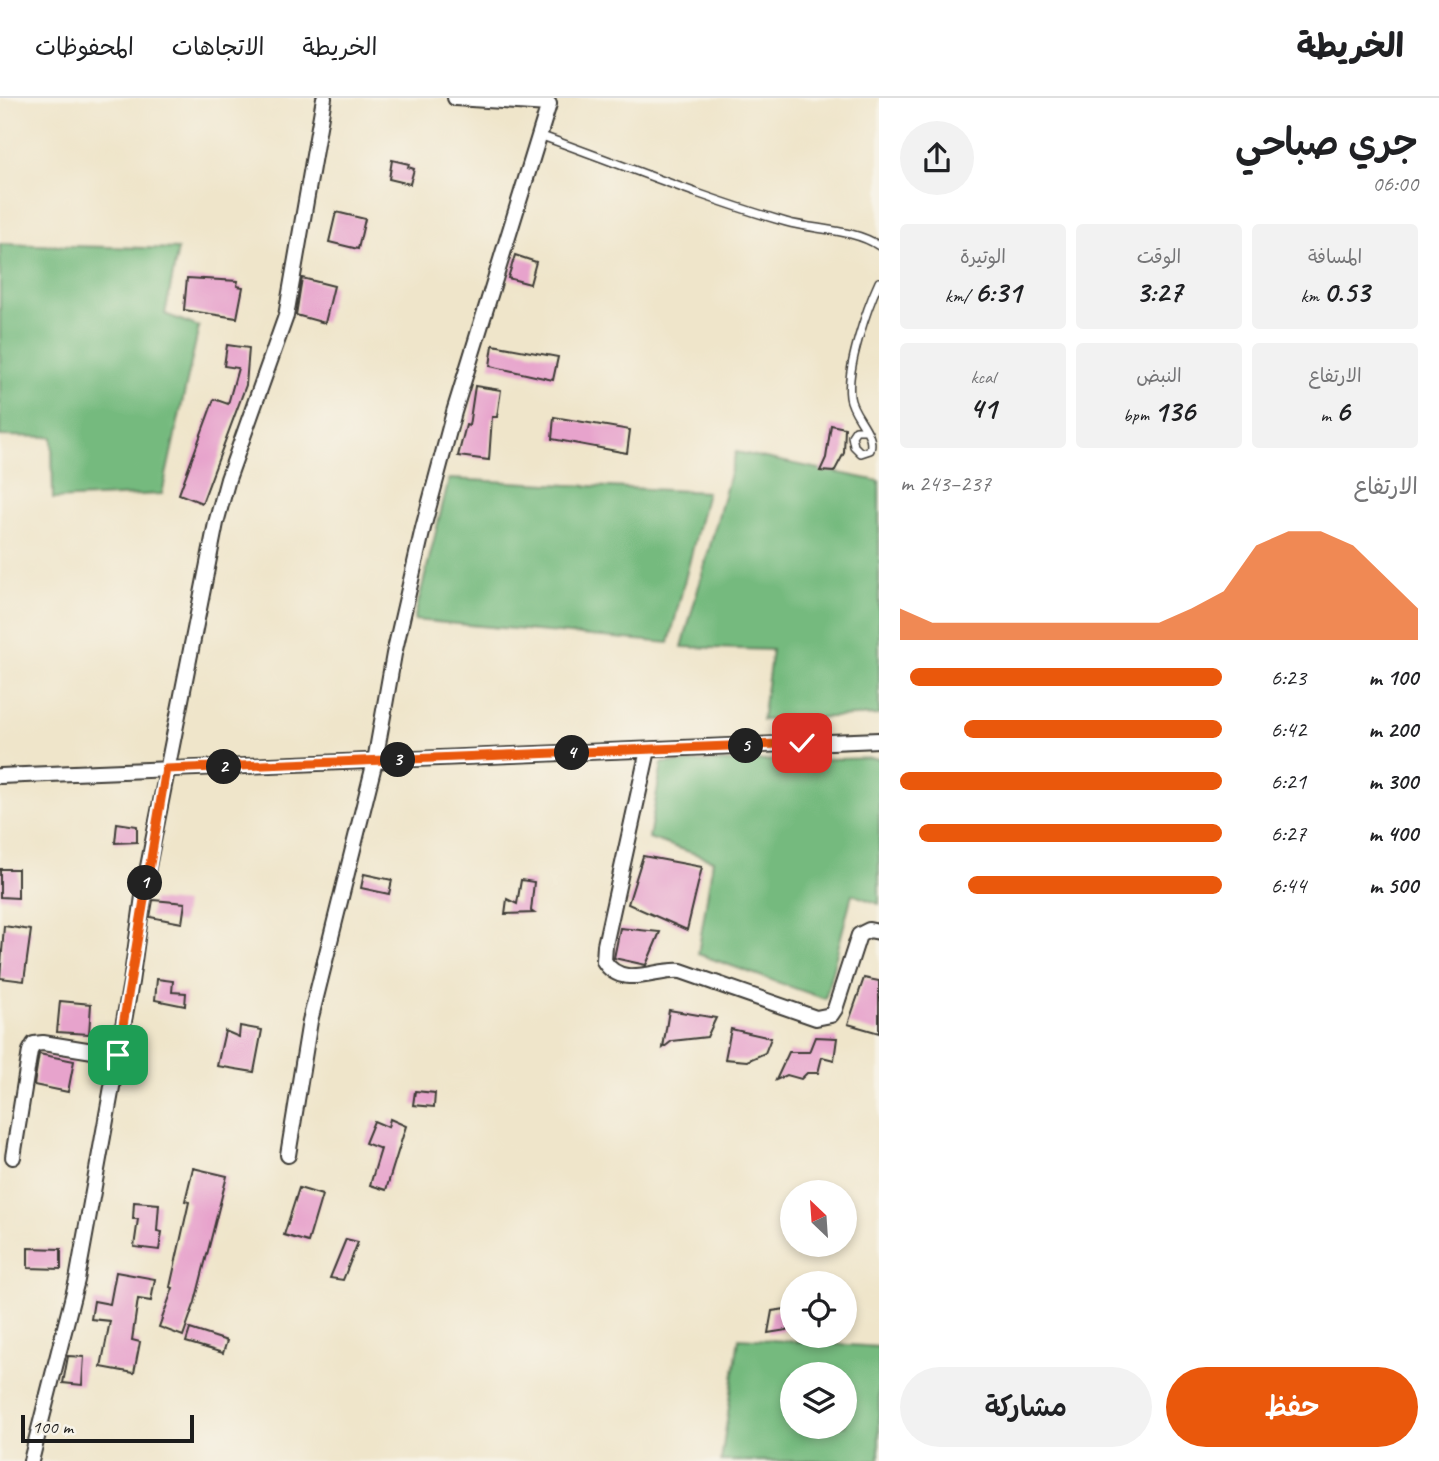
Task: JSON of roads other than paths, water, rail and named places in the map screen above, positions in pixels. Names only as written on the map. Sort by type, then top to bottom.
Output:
[{"type":"street","points":[[31,1461],[76,1280],[118,1055],[166,769],[228,479],[286,316],[324,98]]},
{"type":"street","points":[[288,1155],[310,1021],[375,761],[394,654],[426,515],[480,324],[550,104],[455,98]]},
{"type":"street","points":[[0,776],[879,740]]},
{"type":"street","points":[[648,750],[605,946],[604,961],[614,972],[635,977],[681,971],[816,1018],[824,1018],[835,1009],[859,935],[869,930],[879,932]]},
{"type":"street","points":[[13,1157],[30,1051],[34,1044],[43,1042],[118,1055]]},
{"type":"lane","points":[[542,136],[704,196],[788,222],[866,240],[879,246]]},
{"type":"lane","points":[[864,430],[852,408],[849,393],[862,329],[879,282]]}]
